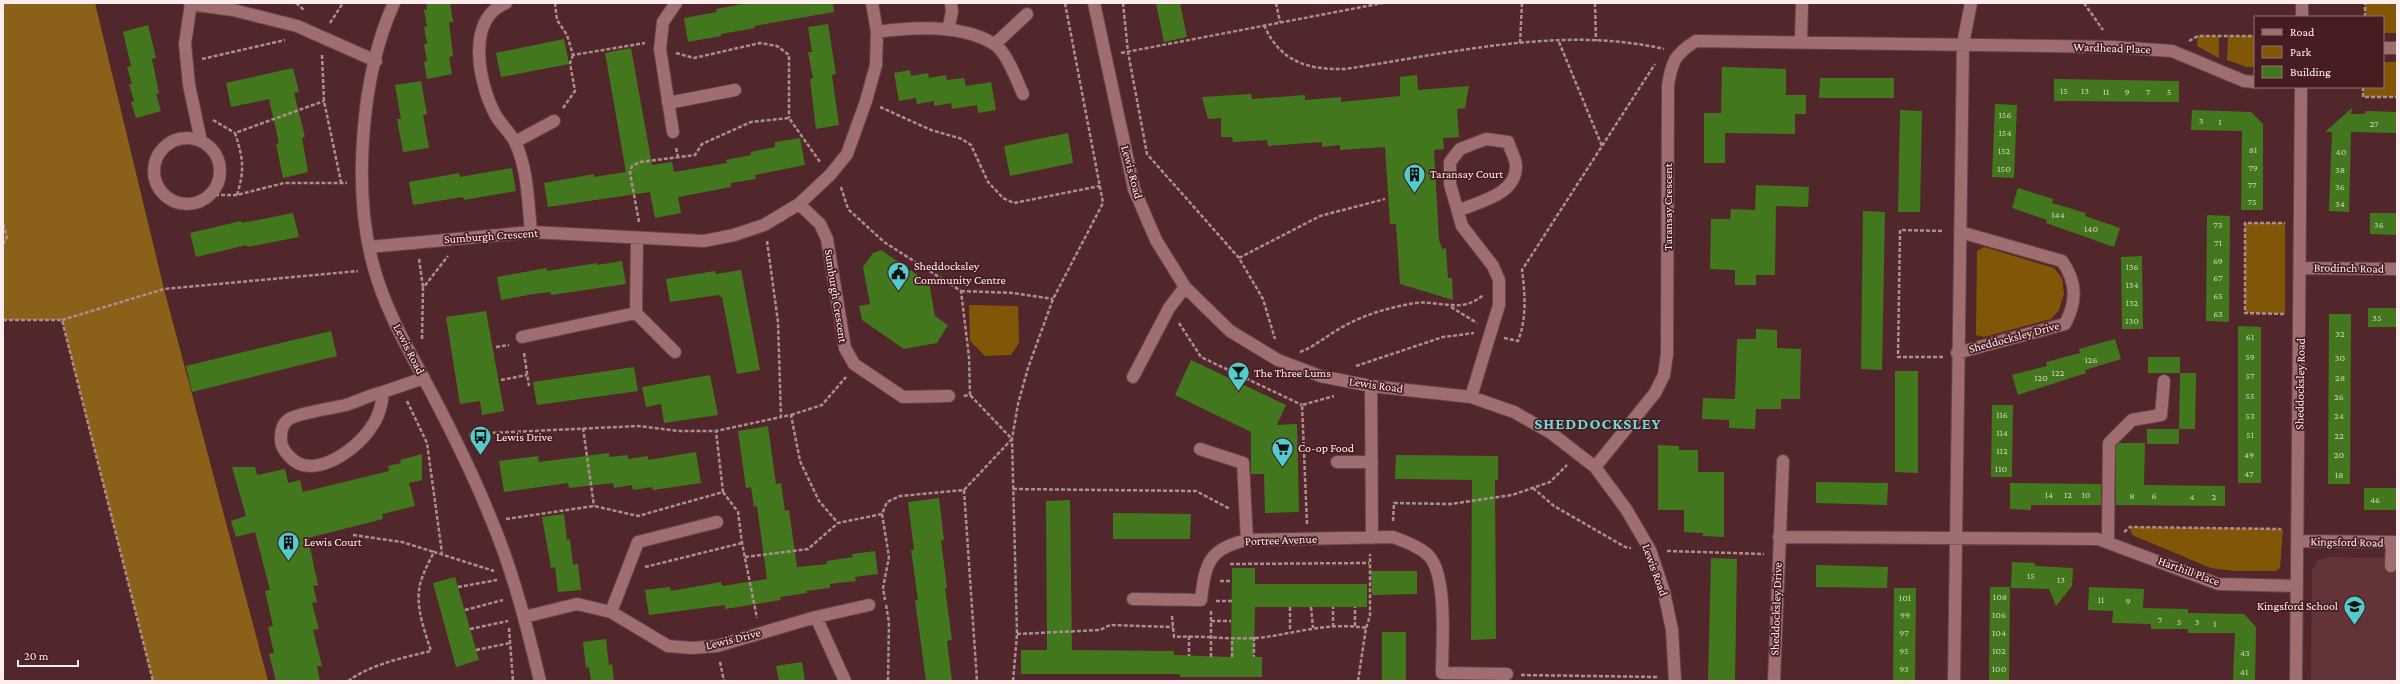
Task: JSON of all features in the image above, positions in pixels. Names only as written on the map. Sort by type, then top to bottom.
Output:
[{"type":"street","points":[[201,141],[189,85],[185,44],[190,3],[233,10],[290,24],[376,61]]},
{"type":"street","name":"Lewis Road","points":[[394,3],[376,61],[365,115],[362,184],[369,246],[374,270],[398,331],[456,439],[492,521],[524,617],[540,681]]},
{"type":"street","points":[[506,3],[496,7],[486,17],[482,31],[480,65],[483,83],[495,115],[515,142],[527,184],[531,232]]},
{"type":"street","points":[[673,132],[660,49],[663,22],[676,3]]},
{"type":"street","name":"Sumburgh Crescent","points":[[369,246],[531,232],[637,239],[704,241],[734,235],[764,225],[799,204],[830,175],[847,154],[866,101],[876,65],[877,32],[872,3]]},
{"type":"street","points":[[948,30],[952,12],[951,3]]},
{"type":"street","name":"Lewis Road","points":[[1094,3],[1134,189],[1156,240],[1185,287],[1230,331],[1278,360],[1320,376],[1371,386],[1471,397],[1514,412],[1551,433],[1595,467],[1626,509],[1650,550],[1664,592],[1672,630],[1675,679]]},
{"type":"street","points":[[1801,41],[1802,3]]},
{"type":"street","name":"Sheddocksley Drive","points":[[1954,681],[1954,538],[1963,44],[1971,3]]},
{"type":"street","points":[[2302,3],[2302,16]]},
{"type":"street","points":[[995,44],[1027,14]]},
{"type":"street","points":[[877,32],[913,27],[948,30],[995,44],[1011,67],[1023,94]]},
{"type":"street","points":[[1680,51],[1696,41],[1963,44]]},
{"type":"street","name":"Wardhead Place","points":[[1963,44],[2115,47],[2172,51],[2244,81],[2254,82]]},
{"type":"street","points":[[2384,48],[2397,48]]},
{"type":"street","name":"Taransay Crescent","points":[[1595,467],[1655,393],[1664,375],[1667,354],[1668,85],[1671,66],[1680,51]]},
{"type":"street","name":"Sheddocksley Road","points":[[2296,681],[2296,586],[2301,314],[2301,88]]},
{"type":"street","points":[[668,103],[735,90]]},
{"type":"street","points":[[515,142],[554,121]]},
{"type":"street","points":[[180,138],[191,138],[201,141],[213,151],[220,166],[220,177],[216,187],[209,195],[200,202],[189,204],[173,201],[160,191],[155,181],[153,170],[158,154],[169,142],[180,138]]},
{"type":"street","points":[[1458,211],[1504,191],[1514,180],[1516,164],[1508,142],[1486,139],[1460,148],[1450,162],[1450,184],[1462,226],[1493,266],[1499,280],[1499,305],[1471,397]]},
{"type":"street","name":"Sumburgh Crescent","points":[[799,204],[820,224],[827,239],[844,348],[854,364],[903,397],[949,396]]},
{"type":"street","name":"Sheddocksley Drive","points":[[1957,353],[2064,324],[2072,309],[2075,290],[2070,272],[2062,260],[1960,232]]},
{"type":"street","points":[[637,239],[636,313],[675,352]]},
{"type":"street","name":"Brodinch Road","points":[[2301,268],[2397,269]]},
{"type":"street","points":[[1133,377],[1169,308],[1185,287]]},
{"type":"street","points":[[522,337],[636,313]]},
{"type":"street","points":[[383,392],[382,406],[370,429],[346,453],[316,467],[298,465],[284,450],[281,441],[282,428],[290,418],[348,404],[362,397],[383,392],[424,378]]},
{"type":"street","points":[[2108,541],[2109,443],[2132,420],[2161,415],[2164,381]]},
{"type":"street","points":[[1371,386],[1372,538]]},
{"type":"street","points":[[1200,449],[1243,463],[1247,540]]},
{"type":"street","points":[[1337,462],[1372,462]]},
{"type":"street","name":"Sheddocksley Drive","points":[[1774,681],[1782,462]]},
{"type":"street","points":[[611,612],[638,542],[717,522]]},
{"type":"street","name":"Kingsford Road","points":[[2298,535],[2395,542]]},
{"type":"street","name":"Portree Avenue","points":[[1133,599],[1201,600],[1204,573],[1213,557],[1227,544],[1247,540],[1393,537],[1414,544],[1429,556],[1439,573],[1442,673],[1507,674]]},
{"type":"street","points":[[1779,537],[1954,538]]},
{"type":"street","name":"Harthill Place","points":[[1954,538],[2098,539],[2108,541],[2218,584],[2296,586]]},
{"type":"street","points":[[2391,566],[2395,542]]},
{"type":"street","name":"Lewis Drive","points":[[524,617],[577,604],[611,612],[668,646],[692,648],[717,646],[760,632],[869,605]]},
{"type":"street","points":[[816,617],[845,681]]},
{"type":"path","points":[[341,182],[324,101],[321,37],[343,3]]},
{"type":"path","points":[[554,121],[575,91],[570,63],[573,55],[567,35],[557,20],[555,3]]},
{"type":"path","points":[[1013,681],[1017,634],[1012,438],[1018,404],[1028,368],[1053,299],[1103,203],[1065,3]]},
{"type":"path","points":[[1124,3],[1128,52],[1147,154],[1239,258],[1263,299],[1274,330],[1278,360],[1315,346],[1347,324],[1389,308],[1418,303],[1450,306],[1478,300],[1499,280]]},
{"type":"path","points":[[1276,3],[1280,22]]},
{"type":"path","points":[[1105,55],[1128,52],[1383,3]]},
{"type":"path","points":[[1520,43],[1522,3]]},
{"type":"path","points":[[1595,3],[1596,41]]},
{"type":"path","points":[[2084,3],[2115,47]]},
{"type":"path","points":[[2364,16],[2365,3]]},
{"type":"path","points":[[1264,25],[1270,40],[1282,53],[1298,62],[1321,70],[1345,69],[1520,43],[1596,41],[1638,43],[1680,51]]},
{"type":"path","points":[[2172,51],[2198,36],[2254,36]]},
{"type":"path","points":[[187,62],[291,39]]},
{"type":"path","points":[[1559,42],[1602,147]]},
{"type":"path","points":[[573,55],[646,43],[660,49],[694,58],[760,43],[777,46],[789,55],[789,118],[830,175],[841,187],[848,210],[884,242],[961,291],[1013,293],[1053,299]]},
{"type":"path","points":[[1660,56],[1664,49]]},
{"type":"path","points":[[1354,366],[1443,337],[1469,332],[1490,334],[1518,341],[1522,330],[1525,305],[1522,270],[1656,62]]},
{"type":"path","points":[[2363,88],[2363,97],[2397,97]]},
{"type":"path","points":[[237,195],[243,169],[243,158],[235,133],[324,101]]},
{"type":"path","points":[[866,101],[931,130],[962,139],[971,145],[988,182],[1003,198],[1014,203],[1100,186]]},
{"type":"path","points":[[637,239],[639,217],[630,173],[632,166],[640,162],[695,155],[702,144],[751,122],[789,118]]},
{"type":"path","points":[[209,195],[237,195],[284,183],[341,182],[362,184]]},
{"type":"path","points":[[1239,258],[1320,216],[1385,198]]},
{"type":"path","points":[[2301,223],[2245,223],[2245,314],[2301,314]]},
{"type":"path","points":[[3,224],[7,237],[3,244]]},
{"type":"path","points":[[764,225],[778,322],[781,417]]},
{"type":"path","points":[[1957,353],[1939,358],[1898,358],[1900,230],[1960,232]]},
{"type":"path","points":[[416,242],[423,288],[421,343]]},
{"type":"path","points":[[423,288],[449,254]]},
{"type":"path","points":[[3,320],[62,320],[164,289],[374,270]]},
{"type":"path","points":[[961,291],[969,357],[970,395],[1012,438]]},
{"type":"path","points":[[1450,306],[1474,320],[1490,334]]},
{"type":"path","points":[[1169,308],[1201,357],[1302,404],[1336,395]]},
{"type":"path","points":[[62,320],[153,681]]},
{"type":"path","points":[[522,337],[529,386]]},
{"type":"path","points":[[456,439],[472,432],[638,426],[679,431],[716,431],[791,415],[822,405],[840,385],[854,364]]},
{"type":"path","points":[[501,380],[527,375]]},
{"type":"path","points":[[398,387],[427,443],[442,553]]},
{"type":"path","points":[[949,396],[970,395]]},
{"type":"path","points":[[1302,404],[1307,539]]},
{"type":"path","points":[[791,415],[800,461],[819,500],[838,523]]},
{"type":"path","points":[[583,428],[594,506]]},
{"type":"path","points":[[716,431],[723,492],[738,512],[742,543],[760,632]]},
{"type":"path","points":[[888,681],[889,622],[883,588],[889,557],[882,514],[887,502],[900,496],[964,490],[1012,438]]},
{"type":"path","points":[[1393,537],[1394,503],[1451,504],[1512,495],[1550,482],[1576,453]]},
{"type":"path","points":[[1013,489],[1196,491],[1246,517]]},
{"type":"path","points":[[964,490],[976,681]]},
{"type":"path","points":[[492,521],[594,506],[638,516],[723,492]]},
{"type":"path","points":[[745,557],[808,549],[838,523],[882,514]]},
{"type":"path","points":[[2108,541],[2130,527],[2298,535]]},
{"type":"path","points":[[353,535],[402,542],[442,553],[496,571],[500,587]]},
{"type":"path","points":[[1358,681],[1366,628],[1370,616],[1369,563],[1372,538]]},
{"type":"path","points":[[630,563],[643,568],[742,543]]},
{"type":"path","points":[[348,681],[359,673],[382,664],[431,651],[424,630],[418,601],[421,579],[434,552]]},
{"type":"path","points":[[1228,564],[1369,563]]},
{"type":"path","points":[[458,587],[498,580]]},
{"type":"path","points":[[502,593],[505,608]]},
{"type":"path","points":[[1171,599],[1174,637],[1254,637],[1313,628],[1355,626],[1366,628]]},
{"type":"path","points":[[465,610],[504,600]]},
{"type":"path","points":[[1211,601],[1232,601]]},
{"type":"path","points":[[1355,606],[1355,626]]},
{"type":"path","points":[[1210,657],[1211,607]]},
{"type":"path","points":[[1290,607],[1290,631]]},
{"type":"path","points":[[1311,607],[1313,628]]},
{"type":"path","points":[[1333,607],[1333,627]]},
{"type":"path","points":[[507,615],[513,681]]},
{"type":"path","points":[[470,629],[508,622],[524,617]]},
{"type":"path","points":[[1211,621],[1231,622]]},
{"type":"path","points":[[1017,634],[1100,630],[1110,625],[1173,627]]},
{"type":"path","points":[[1189,636],[1189,656]]},
{"type":"path","points":[[1232,637],[1232,657]]},
{"type":"path","points":[[1254,637],[1254,657]]},
{"type":"path","points":[[476,650],[510,643]]},
{"type":"path","points":[[1507,674],[1675,679]]},
{"type":"shaded area","points":[[3,3],[95,3],[164,289],[268,681],[153,681],[62,320],[3,320]]},
{"type":"shaded area","name":"Kingsford School","points":[[2329,557],[2397,558],[2397,681],[2311,681],[2312,571],[2317,561]]},
{"type":"green space","points":[[2365,3],[2397,3],[2397,33],[2384,33],[2384,16],[2365,16]]},
{"type":"green space","points":[[2198,36],[2219,36],[2219,58],[2197,46]]},
{"type":"green space","points":[[2228,36],[2254,36],[2254,67],[2247,67],[2227,60]]},
{"type":"green space","points":[[2384,62],[2397,62],[2397,97],[2363,97],[2363,88],[2384,88]]},
{"type":"green space","points":[[2245,223],[2285,223],[2285,314],[2245,313]]},
{"type":"green space","points":[[1984,247],[2054,268],[2062,278],[2064,294],[2059,310],[2051,319],[1984,337],[1976,335],[1977,251]]},
{"type":"green space","points":[[969,305],[1018,306],[1019,343],[1011,355],[985,356],[970,341]]},
{"type":"green space","points":[[2130,527],[2283,529],[2280,568],[2276,571],[2234,571],[2211,568],[2132,535]]},
{"type":"building","points":[[426,3],[450,3],[453,22],[449,22],[453,56],[449,57],[452,74],[427,79],[424,62],[427,61],[424,44],[427,44],[424,27],[427,26],[424,10],[427,9]]},
{"type":"building","points":[[748,3],[833,3],[834,12],[754,26],[755,28],[688,42],[684,18],[717,12],[716,9]]},
{"type":"building","points":[[1156,3],[1180,3],[1187,37],[1164,42]]},
{"type":"building","points":[[828,24],[836,74],[832,75],[839,125],[816,129],[810,79],[813,78],[808,52],[812,52],[808,27]]},
{"type":"building","points":[[148,25],[156,58],[152,59],[159,93],[156,94],[161,111],[136,118],[131,102],[134,101],[129,84],[132,84],[127,67],[131,66],[123,32]]},
{"type":"building","points":[[564,39],[569,64],[501,77],[496,53]]},
{"type":"building","points":[[631,48],[652,165],[672,162],[674,172],[727,163],[726,160],[751,155],[751,152],[775,147],[775,142],[800,138],[805,165],[755,175],[756,179],[731,183],[731,187],[678,197],[681,213],[655,218],[650,192],[548,207],[544,183],[594,174],[594,177],[626,172],[605,53]]},
{"type":"building","points":[[1722,67],[1786,69],[1786,95],[1806,95],[1806,114],[1795,114],[1795,134],[1725,133],[1725,163],[1704,163],[1704,113],[1721,113]]},
{"type":"building","points":[[293,68],[299,92],[294,93],[305,137],[302,138],[308,172],[283,178],[276,144],[279,143],[269,99],[231,107],[226,83]]},
{"type":"building","points":[[910,70],[911,76],[928,73],[929,78],[946,75],[947,80],[964,78],[966,86],[991,82],[996,110],[978,113],[977,105],[952,109],[951,103],[934,106],[934,101],[917,104],[916,98],[899,101],[894,73]]},
{"type":"building","name":"Taransay Court","points":[[1417,75],[1418,90],[1469,86],[1465,108],[1457,109],[1459,137],[1443,138],[1444,149],[1434,150],[1439,240],[1442,249],[1446,248],[1448,278],[1452,278],[1453,300],[1400,284],[1396,224],[1390,224],[1385,147],[1340,150],[1340,145],[1322,147],[1322,142],[1268,146],[1267,140],[1233,142],[1232,137],[1221,137],[1221,118],[1208,119],[1202,97],[1251,94],[1252,99],[1305,95],[1305,100],[1341,97],[1341,102],[1400,96],[1400,77]]},
{"type":"building","points":[[1820,78],[1894,78],[1894,98],[1819,98]]},
{"type":"building","points":[[2054,79],[2179,81],[2179,102],[2054,101]]},
{"type":"building","points":[[421,81],[427,114],[423,115],[429,148],[403,152],[397,119],[401,119],[395,85]]},
{"type":"building","points":[[1995,104],[2017,105],[2014,178],[1992,177]]},
{"type":"building","points":[[2352,108],[2351,114],[2365,114],[2365,111],[2397,112],[2397,133],[2351,132],[2349,212],[2329,211],[2332,132],[2325,132]]},
{"type":"building","points":[[1900,110],[1922,111],[1920,212],[1898,212]]},
{"type":"building","points":[[2192,110],[2251,112],[2263,124],[2263,210],[2241,210],[2242,131],[2191,130]]},
{"type":"building","points":[[1068,133],[1073,163],[1010,176],[1004,146]]},
{"type":"building","points":[[512,168],[516,191],[464,200],[463,197],[413,205],[409,182],[459,173],[460,177]]},
{"type":"building","points":[[1756,185],[1809,187],[1808,207],[1776,206],[1775,275],[1756,275],[1756,285],[1735,285],[1735,270],[1710,269],[1711,219],[1730,219],[1731,209],[1755,210]]},
{"type":"building","points":[[2018,188],[2053,199],[2052,203],[2086,213],[2085,216],[2120,228],[2114,247],[2046,223],[2047,220],[2012,208]]},
{"type":"building","points":[[1863,211],[1885,212],[1882,370],[1861,369]]},
{"type":"building","points":[[293,213],[299,237],[247,247],[247,245],[196,257],[190,233],[241,221],[242,223]]},
{"type":"building","points":[[2370,213],[2397,213],[2397,235],[2370,234]]},
{"type":"building","points":[[2207,215],[2230,216],[2229,322],[2206,321]]},
{"type":"building","name":"Sheddocksley Community Centre","points":[[881,250],[929,283],[935,316],[948,325],[937,343],[904,349],[862,320],[859,306],[870,304],[863,267],[873,253]]},
{"type":"building","points":[[2142,256],[2143,329],[2122,329],[2121,257]]},
{"type":"building","points":[[622,261],[626,284],[551,295],[550,292],[534,294],[501,300],[497,277],[546,268],[547,271],[597,263],[597,265]]},
{"type":"building","points":[[741,270],[760,370],[737,374],[722,297],[719,295],[670,302],[666,279],[715,271],[716,274]]},
{"type":"building","points":[[2368,308],[2397,308],[2397,327],[2368,327]]},
{"type":"building","points":[[486,311],[504,411],[482,415],[480,401],[460,404],[446,317]]},
{"type":"building","points":[[2329,314],[2351,314],[2350,484],[2328,484]]},
{"type":"building","points":[[2238,326],[2261,327],[2261,483],[2238,483]]},
{"type":"building","points":[[1756,329],[1777,330],[1777,348],[1801,349],[1800,399],[1781,399],[1781,409],[1756,409],[1755,429],[1729,428],[1729,420],[1702,419],[1703,398],[1735,399],[1737,339],[1756,339]]},
{"type":"building","points":[[331,331],[337,356],[192,392],[186,366]]},
{"type":"building","points":[[2115,339],[2121,359],[2085,370],[2086,373],[2018,395],[2012,375],[2047,366],[2046,362],[2080,353],[2079,349]]},
{"type":"building","points":[[2148,357],[2180,357],[2180,373],[2148,373]]},
{"type":"building","points":[[1191,360],[1286,405],[1277,425],[1297,424],[1299,512],[1265,513],[1264,474],[1251,474],[1251,432],[1175,395]]},
{"type":"building","points":[[634,367],[638,391],[537,405],[533,382]]},
{"type":"building","points":[[1895,371],[1918,371],[1918,473],[1895,472]]},
{"type":"building","points":[[2180,373],[2196,373],[2195,429],[2179,429]]},
{"type":"building","points":[[710,375],[718,415],[664,423],[661,404],[646,407],[642,387]]},
{"type":"building","points":[[1992,405],[2013,405],[2012,477],[1991,477]]},
{"type":"building","points":[[768,426],[776,484],[781,483],[785,511],[789,510],[797,567],[827,564],[827,561],[853,557],[852,554],[875,551],[878,574],[855,577],[856,581],[830,584],[830,588],[806,591],[807,593],[780,597],[781,600],[725,609],[725,605],[649,615],[645,590],[670,587],[671,591],[721,582],[722,586],[767,579],[757,506],[754,507],[751,487],[746,488],[738,431]]},
{"type":"building","points":[[2147,429],[2179,429],[2179,444],[2147,444]]},
{"type":"building","points":[[2119,443],[2145,443],[2144,485],[2225,486],[2225,506],[2116,505],[2116,446]]},
{"type":"building","points":[[1658,445],[1679,446],[1679,450],[1698,450],[1698,472],[1724,472],[1724,537],[1703,536],[1703,533],[1684,532],[1684,510],[1658,510]]},
{"type":"building","points":[[696,452],[701,483],[653,490],[652,487],[633,490],[632,485],[614,488],[613,483],[569,488],[568,483],[504,492],[499,461],[538,456],[539,462],[609,453],[609,457],[628,455],[628,459],[648,456],[648,460]]},
{"type":"building","name":"Lewis Court","points":[[422,454],[422,480],[409,483],[415,506],[382,514],[383,519],[308,538],[318,585],[313,586],[317,602],[312,603],[319,629],[313,630],[322,666],[317,666],[320,681],[276,681],[269,654],[274,653],[268,627],[273,626],[265,591],[270,590],[255,532],[236,537],[231,521],[246,516],[232,467],[255,467],[257,475],[285,469],[288,483],[300,480],[303,492],[389,471],[388,466],[401,463],[400,460]]},
{"type":"building","points":[[1396,455],[1498,456],[1498,480],[1495,480],[1496,639],[1471,640],[1472,480],[1395,479]]},
{"type":"building","points":[[1816,482],[1888,483],[1887,505],[1816,503]]},
{"type":"building","points":[[2010,483],[2101,484],[2101,505],[2031,505],[2031,510],[2010,509]]},
{"type":"building","points":[[2364,488],[2397,488],[2397,510],[2364,510]]},
{"type":"building","points":[[939,498],[944,540],[941,540],[947,588],[945,588],[952,640],[947,641],[952,681],[926,681],[915,600],[918,600],[911,550],[914,550],[908,502]]},
{"type":"building","points":[[1070,500],[1072,650],[1174,651],[1174,655],[1231,657],[1232,568],[1255,568],[1255,584],[1367,584],[1367,607],[1255,607],[1254,657],[1262,657],[1262,677],[1180,677],[1180,674],[1021,674],[1021,650],[1047,650],[1046,501]]},
{"type":"building","points":[[1113,513],[1191,514],[1190,539],[1113,539]]},
{"type":"building","points":[[564,514],[567,540],[570,539],[573,565],[578,564],[581,590],[558,592],[555,567],[551,568],[542,517]]},
{"type":"building","points":[[1711,558],[1737,559],[1735,681],[1708,681]]},
{"type":"building","points":[[2012,562],[2035,563],[2035,566],[2073,568],[2072,586],[2056,606],[2049,589],[2011,588]]},
{"type":"building","points":[[1816,565],[1888,567],[1887,588],[1816,587]]},
{"type":"building","points":[[1371,571],[1417,571],[1417,594],[1372,595]]},
{"type":"building","points":[[455,577],[479,660],[456,667],[433,583]]},
{"type":"building","points":[[1990,587],[2010,587],[2009,681],[1989,681]]},
{"type":"building","points":[[2089,587],[2144,589],[2143,608],[2188,609],[2188,613],[2244,614],[2256,627],[2255,681],[2233,680],[2235,633],[2188,633],[2188,629],[2151,629],[2151,624],[2112,623],[2113,611],[2088,610]]},
{"type":"building","points":[[1894,588],[1916,588],[1915,681],[1893,681]]},
{"type":"building","points":[[1382,632],[1406,632],[1406,681],[1382,681]]},
{"type":"building","points":[[606,639],[609,665],[612,664],[614,681],[591,681],[589,667],[586,668],[583,642]]},
{"type":"building","points":[[802,662],[805,681],[779,681],[776,666]]},
{"type":"place","name":"Taransay Court","points":[[1415,194]]},
{"type":"place","name":"Sheddocksley Community Centre","points":[[899,292]]},
{"type":"place","name":"The Three Lums","points":[[1238,392]]},
{"type":"place","name":"Lewis Drive","points":[[481,456]]},
{"type":"place","name":"Co-op Food","points":[[1283,468]]},
{"type":"place","name":"Lewis Court","points":[[288,562]]},
{"type":"place","name":"Kingsford School","points":[[2354,626]]},
{"type":"district","name":"SHEDDOCKSLEY","points":[[1598,423]]}]
